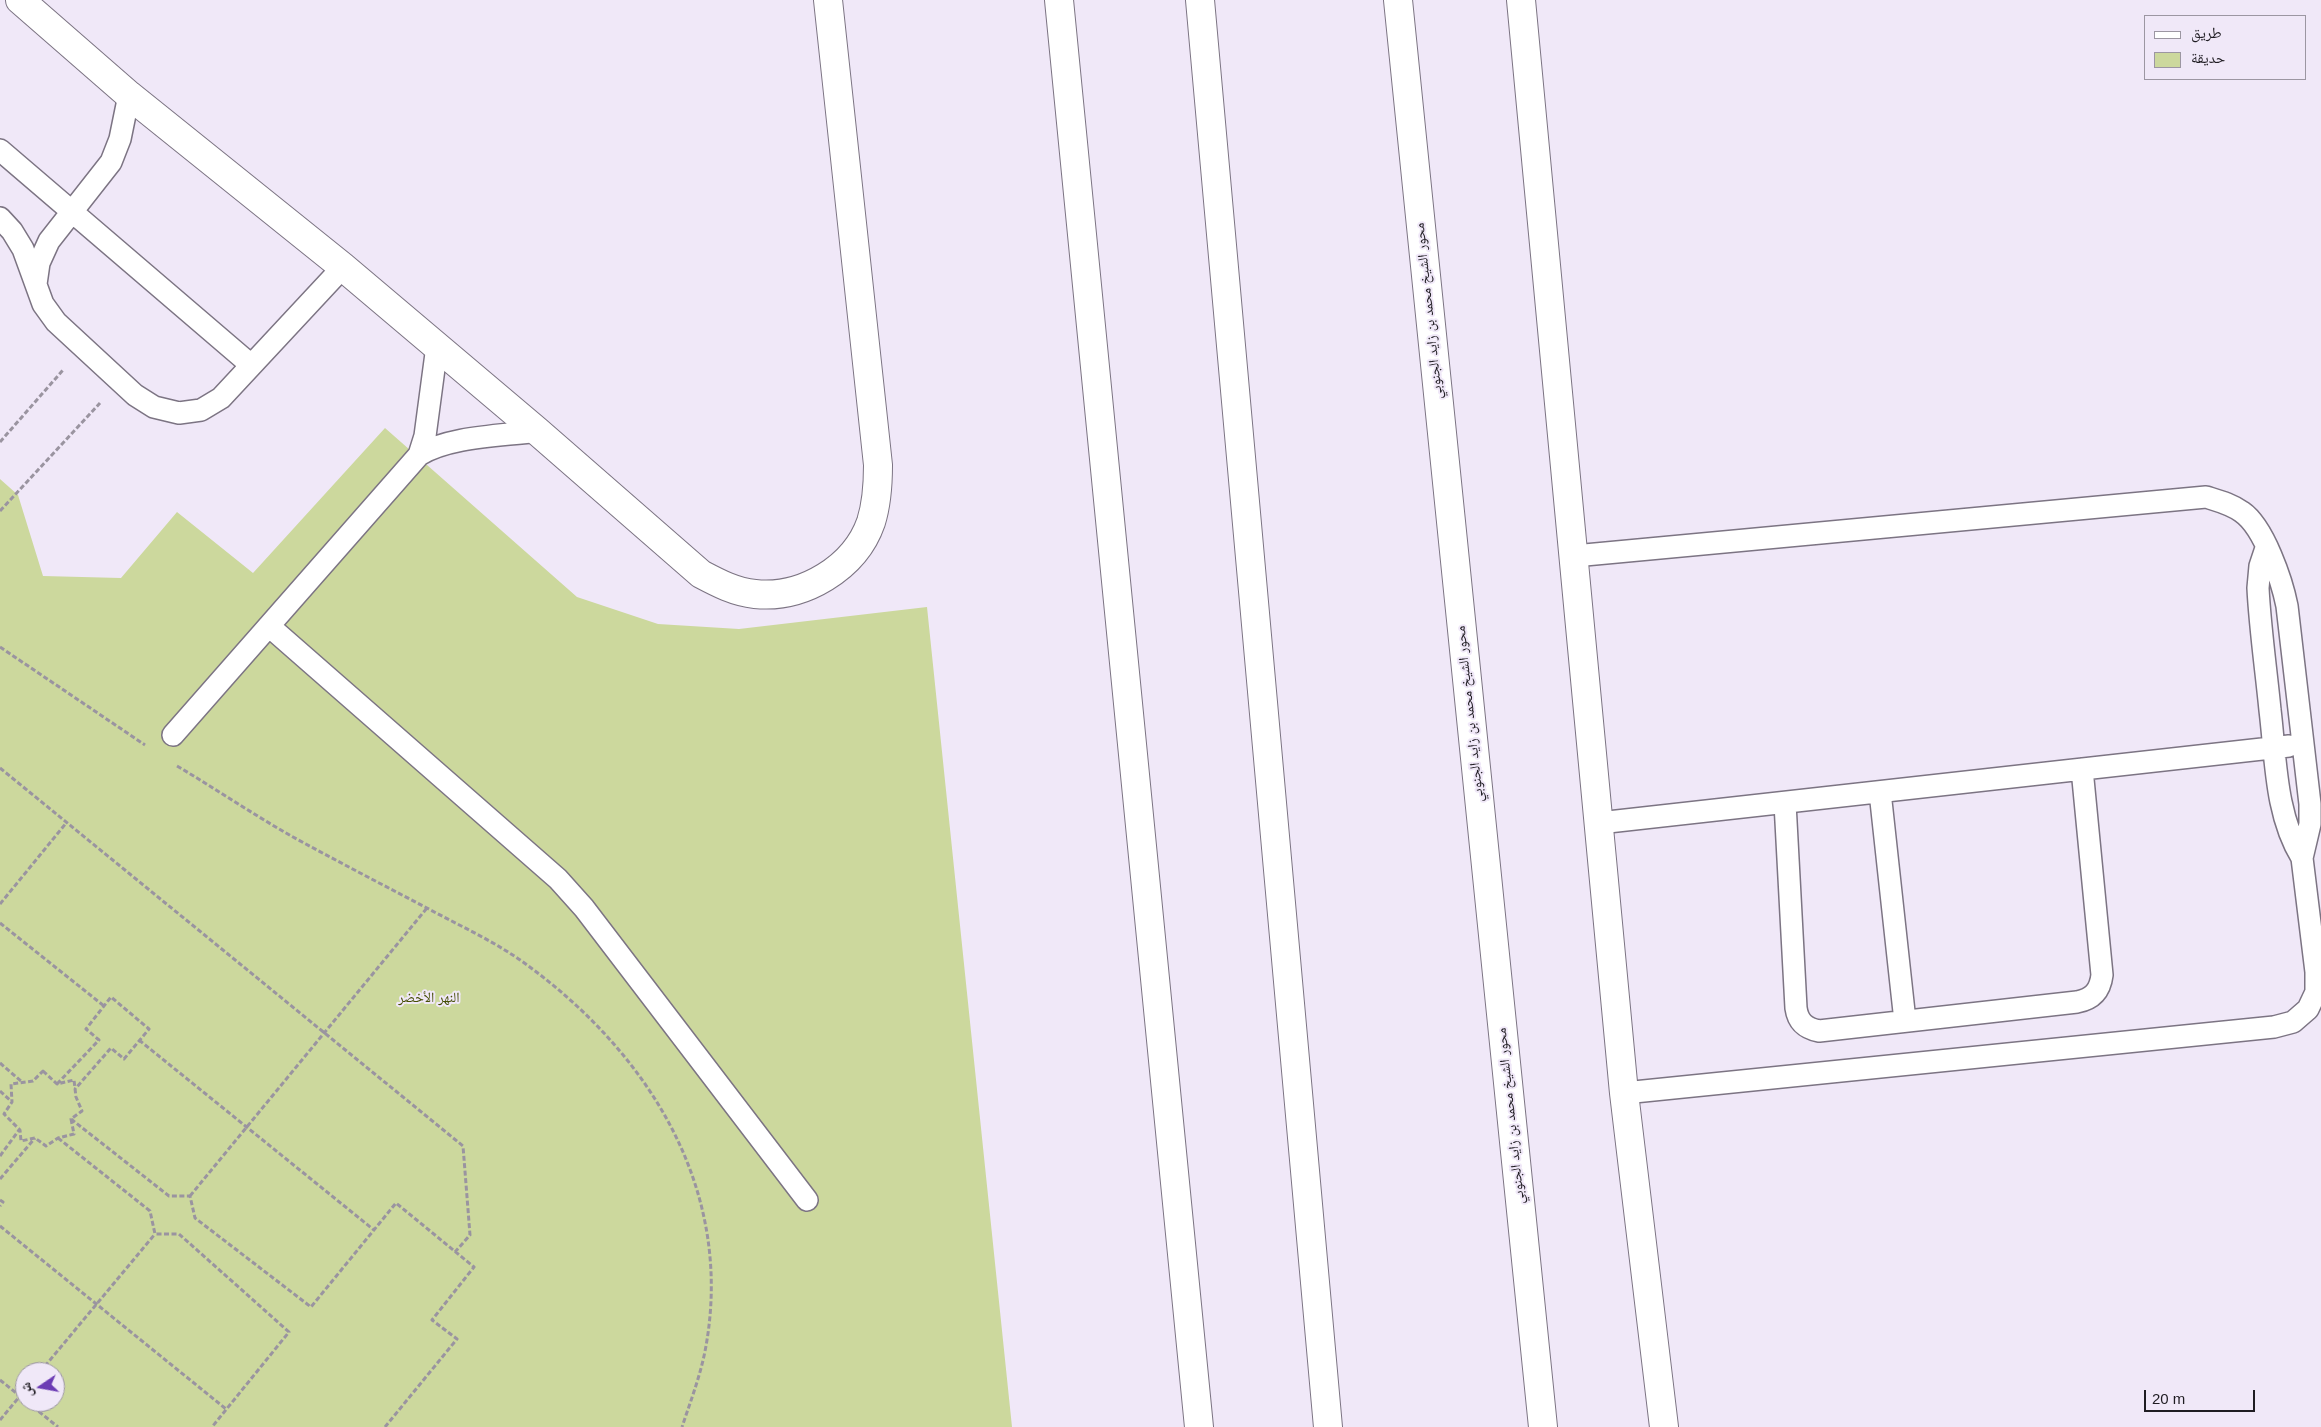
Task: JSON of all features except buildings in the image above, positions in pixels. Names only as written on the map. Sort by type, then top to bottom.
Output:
[{"type":"main road","points":[[20,0],[129,95],[344,267],[701,574],[727,588],[755,594],[784,593],[812,585],[837,569],[857,548],[870,523],[878,494],[878,465],[828,0]]},
{"type":"main road","points":[[1059,0],[1199,1427]]},
{"type":"main road","points":[[1200,0],[1328,1427]]},
{"type":"main road","name":"محور الشيخ محمد بن زايد الجنوبي","points":[[1398,0],[1543,1427]]},
{"type":"main road","points":[[1521,0],[1624,1093],[1664,1427]]},
{"type":"lane","points":[[36,284],[39,262],[45,249],[71,211],[111,162],[120,139],[129,95]]},
{"type":"lane","points":[[0,150],[251,366]]},
{"type":"lane","points":[[0,218],[12,231],[23,249],[43,304],[56,322],[120,381],[154,407],[179,413],[201,410],[221,398],[344,267]]},
{"type":"lane","points":[[419,455],[425,436],[436,346]]},
{"type":"lane","points":[[173,735],[419,455],[431,447],[454,442],[537,431]]},
{"type":"lane","points":[[1574,556],[2206,497],[2226,502],[2244,513],[2258,528],[2282,583],[2287,606],[2310,804],[2310,824],[2302,858],[2316,972],[2316,992],[2308,1009],[2293,1022],[2274,1027],[1624,1093]]},
{"type":"lane","points":[[2266,548],[2260,566],[2258,588],[2274,748],[2285,824],[2292,842],[2302,858]]},
{"type":"lane","points":[[269,626],[558,880],[584,908],[807,1200]]},
{"type":"lane","points":[[1598,823],[2303,745]]},
{"type":"lane","points":[[1784,803],[1797,1017],[1810,1029],[1818,1031],[2077,1002],[2087,1000],[2096,994],[2102,974],[2082,769]]},
{"type":"lane","points":[[1880,792],[1905,1021]]},
{"type":"path","points":[[0,442],[83,347]]},
{"type":"path","points":[[0,511],[120,381]]},
{"type":"path","points":[[0,647],[149,748]]},
{"type":"path","points":[[174,764],[291,836],[480,935],[523,962],[563,994],[599,1028],[635,1070],[667,1116],[684,1150],[697,1187],[705,1225],[710,1264],[710,1304],[706,1345],[696,1385],[682,1427]]},
{"type":"path","points":[[0,768],[463,1146],[470,1235],[455,1252]]},
{"type":"path","points":[[0,904],[67,822]]},
{"type":"path","points":[[190,1196],[427,908]]},
{"type":"path","points":[[0,923],[104,1006]]},
{"type":"path","points":[[57,1084],[100,1040],[86,1029],[111,997],[149,1029],[124,1059],[111,1048],[75,1089]]},
{"type":"path","points":[[139,1040],[374,1230]]},
{"type":"path","points":[[0,1062],[22,1082]]},
{"type":"path","points":[[57,1084],[43,1071],[33,1081],[10,1084],[12,1102],[4,1114],[20,1130],[21,1141],[34,1138],[46,1146],[58,1138],[74,1134],[72,1119]]},
{"type":"path","points":[[57,1084],[74,1080],[82,1111],[72,1119]]},
{"type":"path","points":[[0,1091],[12,1102]]},
{"type":"path","points":[[72,1119],[169,1196],[190,1196]]},
{"type":"path","points":[[0,1156],[20,1130]]},
{"type":"path","points":[[0,1179],[34,1138]]},
{"type":"path","points":[[58,1138],[150,1211],[155,1234]]},
{"type":"path","points":[[190,1196],[195,1218],[311,1307],[396,1203],[474,1268],[432,1320],[457,1338],[385,1427]]},
{"type":"path","points":[[0,1200],[3,1202],[0,1206]]},
{"type":"path","points":[[0,1226],[226,1409]]},
{"type":"path","points":[[48,1362],[155,1234]]},
{"type":"path","points":[[155,1234],[179,1234],[289,1332],[212,1427]]},
{"type":"path","points":[[0,1380],[15,1392]]},
{"type":"path","points":[[0,1420],[15,1402]]},
{"type":"path","points":[[40,1412],[58,1427]]},
{"type":"green space","name":"النهر الأخضر","points":[[385,428],[577,597],[658,624],[739,629],[927,607],[1012,1427],[0,1427],[0,479],[18,495],[43,576],[121,578],[177,512],[253,573]]}]
